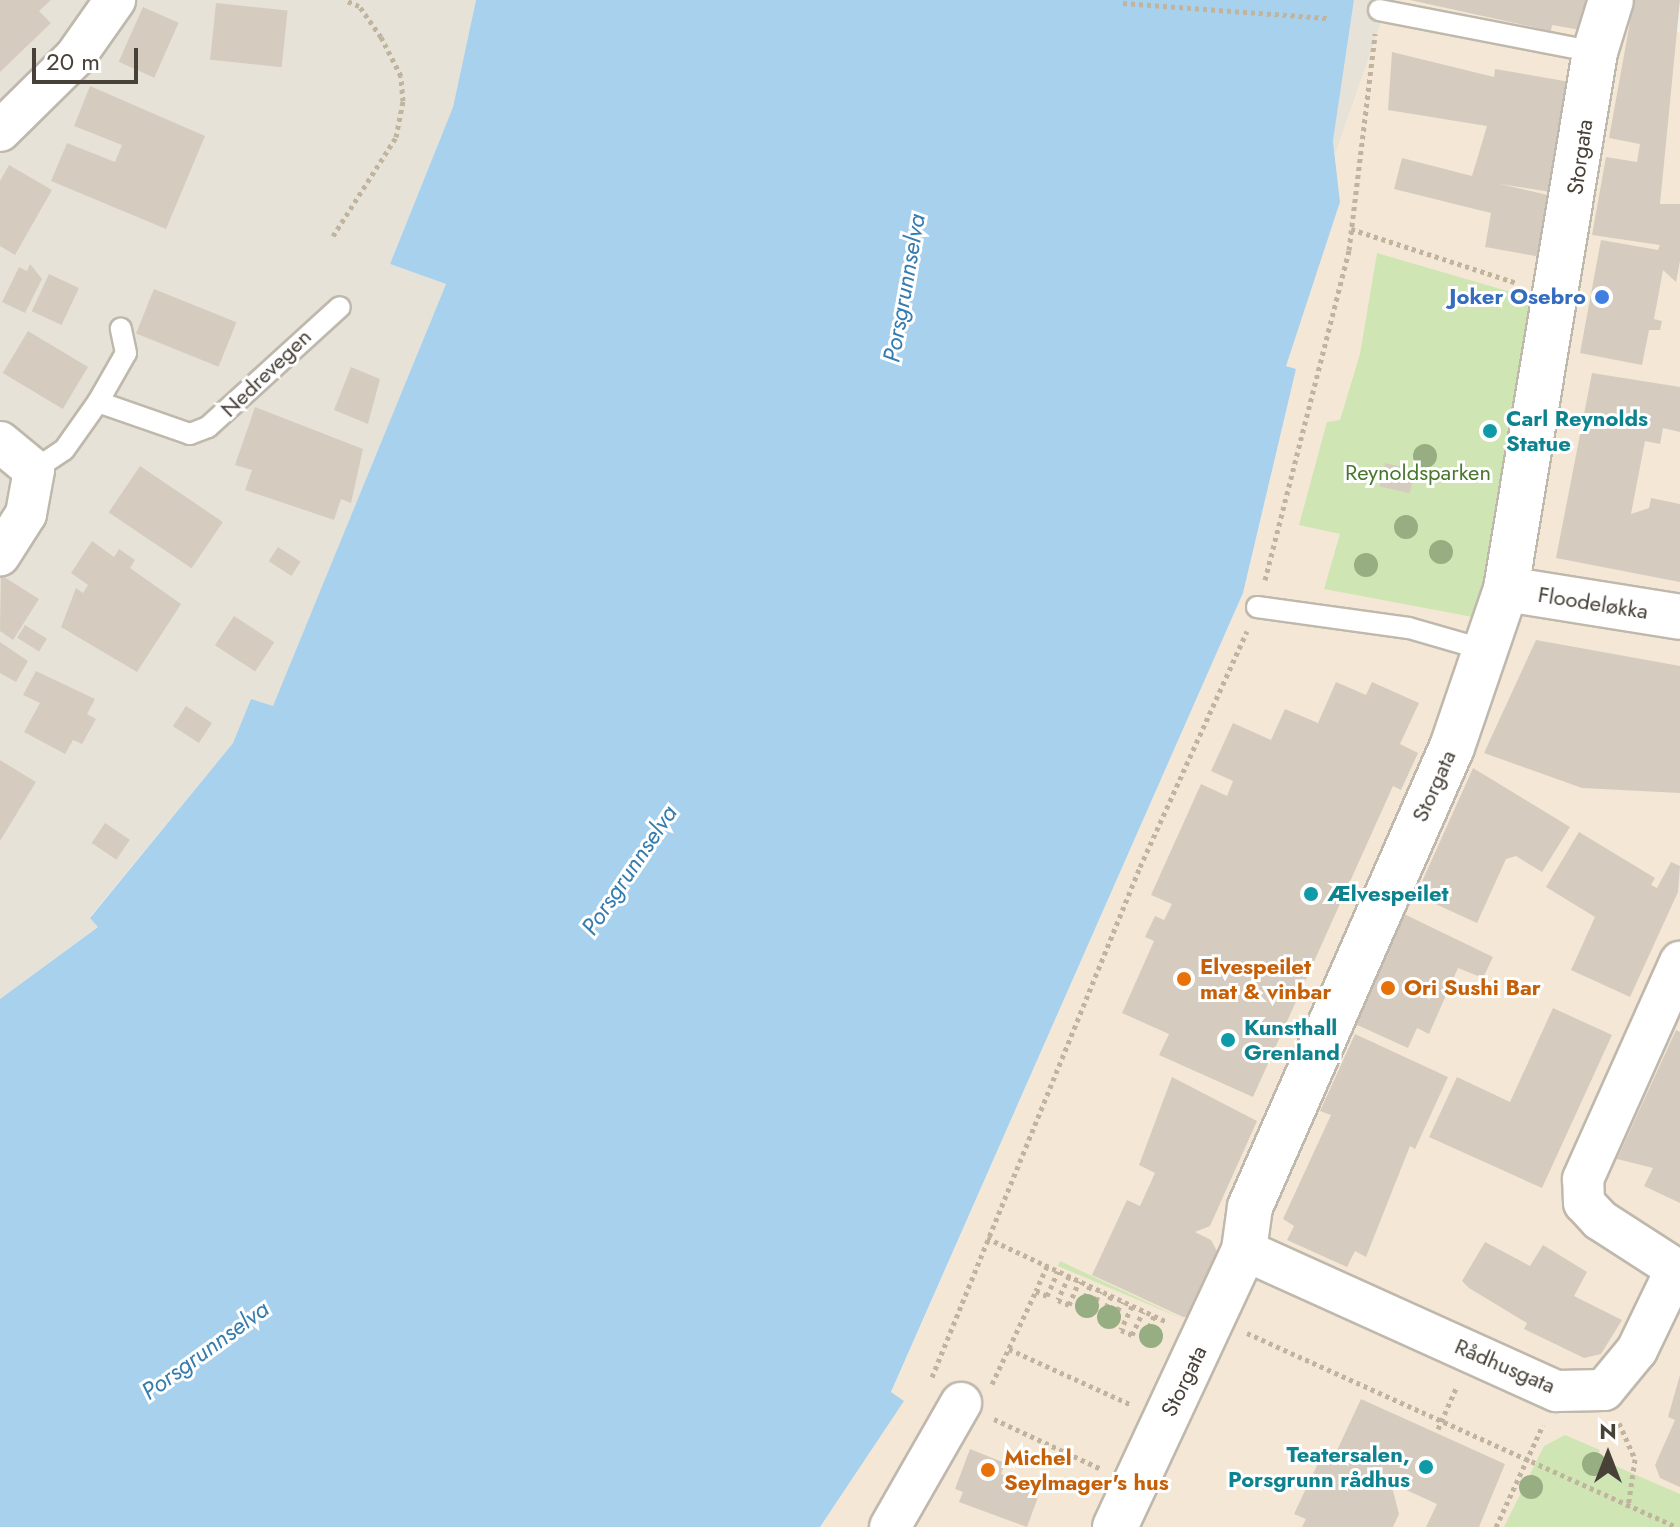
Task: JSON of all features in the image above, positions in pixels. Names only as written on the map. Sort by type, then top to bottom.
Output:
[{"type":"street","points":[[0,131],[75,57],[115,0]]},
{"type":"street","name":"Storgata","points":[[1115,1527],[1244,1250],[1250,1207],[1452,747],[1506,589],[1560,297],[1595,52],[1611,0]]},
{"type":"street","points":[[0,442],[34,470],[26,514],[0,555]]},
{"type":"street","name":"Floodeløkka","points":[[1506,589],[1680,617]]},
{"type":"street","points":[[1604,1390],[1637,1350],[1678,1269],[1600,1220],[1581,1192],[1680,962]]},
{"type":"street","name":"Rådhusgata","points":[[1244,1250],[1557,1391],[1604,1390]]},
{"type":"street","points":[[890,1527],[967,1402]]},
{"type":"lane","points":[[1379,10],[1595,52]]},
{"type":"lane","name":"Nedrevegen","points":[[98,402],[190,434],[208,427],[340,307]]},
{"type":"lane","points":[[34,470],[64,450],[98,402],[126,353],[121,329]]},
{"type":"lane","points":[[1257,607],[1409,628],[1485,650]]},
{"type":"path","points":[[333,236],[396,137],[403,101],[401,76],[381,37],[345,0]]},
{"type":"path","points":[[1123,3],[1329,18]]},
{"type":"path","points":[[967,1402],[987,1238],[1257,607],[1329,342],[1351,229],[1379,10]]},
{"type":"path","points":[[1351,229],[1560,297]]},
{"type":"path","points":[[987,1238],[1165,1321],[1154,1345],[1143,1340],[1154,1316]]},
{"type":"path","points":[[967,1402],[1009,1349],[1047,1266]]},
{"type":"path","points":[[1036,1291],[1047,1296],[1058,1271]]},
{"type":"path","points":[[1069,1276],[1058,1300],[1069,1305],[1079,1281]]},
{"type":"path","points":[[1090,1286],[1079,1310],[1090,1315],[1100,1291]]},
{"type":"path","points":[[1111,1296],[1101,1320],[1111,1325],[1122,1301]]},
{"type":"path","points":[[1132,1306],[1121,1330],[1132,1335],[1143,1311]]},
{"type":"path","points":[[1214,1318],[1676,1527]]},
{"type":"path","points":[[1009,1349],[1126,1402]]},
{"type":"path","points":[[1438,1429],[1472,1353]]},
{"type":"path","points":[[1604,1390],[1635,1459],[1628,1507]]},
{"type":"path","points":[[1496,1527],[1557,1391]]},
{"type":"path","points":[[967,1402],[1096,1467]]},
{"type":"shaded area","points":[[0,0],[476,0],[453,107],[390,264],[446,284],[273,707],[251,700],[233,743],[90,917],[99,926],[0,999]]},
{"type":"shaded area","points":[[1354,0],[1389,0],[1335,155],[1333,141]]},
{"type":"shaded area","points":[[1389,0],[1620,0],[1680,33],[1680,1527],[820,1527],[903,1401],[891,1393],[1243,593],[1296,369],[1285,366],[1340,202],[1335,155]]},
{"type":"green space","name":"Reynoldsparken","points":[[1377,253],[1535,299],[1494,621],[1324,589],[1340,534],[1299,525],[1327,422],[1340,420],[1360,354]]},
{"type":"green space","points":[[1060,1261],[1183,1319],[1058,1266]]},
{"type":"green space","points":[[1565,1435],[1600,1450],[1597,1458],[1680,1494],[1680,1527],[1504,1527],[1544,1446]]},
{"type":"water","name":"Porsgrunnselva","points":[[476,0],[1354,0],[1333,141],[1340,202],[1286,366],[1296,369],[1243,593],[891,1392],[904,1401],[820,1527],[0,1527],[0,999],[98,927],[90,918],[233,743],[251,699],[273,706],[446,284],[390,264],[453,107]]},
{"type":"building","points":[[0,0],[51,0],[39,11],[51,23],[0,72]]},
{"type":"building","points":[[1410,0],[1587,0],[1581,30],[1552,25],[1551,31]]},
{"type":"building","points":[[1634,0],[1680,0],[1660,204],[1680,204],[1680,261],[1676,282],[1663,270],[1654,319],[1662,321],[1660,330],[1649,330],[1642,365],[1580,353],[1601,240],[1658,250],[1660,245],[1592,235],[1606,157],[1637,162],[1640,144],[1609,138]]},
{"type":"building","points":[[216,3],[288,11],[282,67],[210,60]]},
{"type":"building","points":[[143,7],[179,23],[154,78],[119,62]]},
{"type":"building","points":[[1392,52],[1494,77],[1495,69],[1570,82],[1551,192],[1500,184],[1552,196],[1541,257],[1485,247],[1491,213],[1394,189],[1402,158],[1472,176],[1487,126],[1388,110]]},
{"type":"building","points":[[90,86],[205,136],[166,229],[51,181],[67,143],[115,162],[122,145],[74,126]]},
{"type":"building","points":[[9,165],[52,190],[15,255],[0,246],[0,181]]},
{"type":"building","points":[[30,264],[42,279],[25,313],[2,302],[19,267],[27,271]]},
{"type":"building","points":[[49,274],[79,288],[62,325],[32,311]]},
{"type":"building","points":[[154,289],[237,322],[219,367],[136,334]]},
{"type":"building","points":[[28,331],[88,367],[63,409],[3,373]]},
{"type":"building","points":[[351,367],[380,379],[368,424],[334,410]]},
{"type":"building","points":[[1592,373],[1680,387],[1680,432],[1663,428],[1660,444],[1645,441],[1631,514],[1649,508],[1651,498],[1680,504],[1680,582],[1556,558]]},
{"type":"building","points":[[255,407],[363,449],[351,503],[341,499],[334,520],[245,490],[252,470],[235,465]]},
{"type":"building","points":[[1385,463],[1415,470],[1410,493],[1380,486]]},
{"type":"building","points":[[140,466],[223,522],[192,568],[109,512]]},
{"type":"building","points":[[92,541],[114,557],[119,549],[135,560],[130,568],[181,604],[137,672],[61,627],[76,588],[83,593],[88,585],[71,573]]},
{"type":"building","points":[[278,547],[301,562],[291,576],[269,561]]},
{"type":"building","points":[[1,575],[39,599],[13,640],[0,631]]},
{"type":"building","points":[[234,616],[274,642],[255,671],[215,645]]},
{"type":"building","points":[[25,625],[47,639],[39,651],[17,638]]},
{"type":"building","points":[[1536,640],[1680,666],[1680,793],[1582,788],[1484,753]]},
{"type":"building","points":[[0,642],[28,661],[16,682],[0,673]]},
{"type":"building","points":[[36,671],[95,699],[87,714],[96,719],[82,744],[73,740],[65,754],[24,732],[40,703],[23,695]]},
{"type":"building","name":"Ælvespeilet","points":[[1336,682],[1366,695],[1372,682],[1419,703],[1400,744],[1418,753],[1401,790],[1393,786],[1253,1097],[1159,1055],[1169,1034],[1122,1013],[1154,941],[1145,937],[1155,916],[1164,920],[1172,904],[1151,895],[1201,784],[1227,796],[1233,781],[1211,771],[1233,723],[1271,740],[1285,709],[1318,723]]},
{"type":"building","points":[[186,706],[212,723],[199,743],[173,726]]},
{"type":"building","points":[[0,760],[36,782],[0,841]]},
{"type":"building","points":[[1473,768],[1570,827],[1542,872],[1516,856],[1506,859],[1477,923],[1416,895]]},
{"type":"building","points":[[105,823],[130,840],[116,860],[92,843]]},
{"type":"building","points":[[1579,832],[1655,878],[1651,885],[1657,888],[1671,862],[1680,866],[1678,892],[1630,997],[1571,970],[1595,917],[1546,887]]},
{"type":"building","points":[[1404,914],[1493,957],[1483,978],[1458,968],[1429,1034],[1417,1028],[1408,1048],[1355,1024]]},
{"type":"building","points":[[1553,1008],[1612,1035],[1542,1188],[1429,1137],[1457,1077],[1510,1102]]},
{"type":"building","points":[[1676,1030],[1680,1032],[1680,1203],[1644,1186],[1653,1168],[1617,1159]]},
{"type":"building","points":[[1355,1034],[1448,1077],[1415,1149],[1410,1146],[1366,1257],[1355,1251],[1347,1267],[1287,1240],[1294,1226],[1283,1219],[1331,1115],[1320,1111]]},
{"type":"building","points":[[1172,1077],[1257,1121],[1210,1226],[1195,1232],[1211,1240],[1219,1255],[1191,1317],[1183,1317],[1092,1275],[1127,1200],[1140,1206],[1155,1173],[1139,1165]]},
{"type":"building","points":[[1485,1242],[1530,1266],[1543,1245],[1587,1272],[1574,1296],[1622,1320],[1601,1354],[1584,1358],[1524,1329],[1527,1323],[1469,1288],[1462,1281]]},
{"type":"building","points":[[1680,1375],[1680,1487],[1660,1478],[1655,1465],[1675,1420],[1668,1417]]},
{"type":"building","points":[[1361,1399],[1505,1464],[1479,1527],[1426,1527],[1437,1504],[1391,1483],[1399,1514],[1393,1527],[1302,1527],[1306,1519],[1294,1514],[1321,1457],[1332,1461]]},
{"type":"building","points":[[970,1449],[1005,1463],[1001,1474],[1041,1489],[1027,1527],[959,1502],[963,1492],[955,1489]]},
{"type":"place","name":"Joker Osebro","points":[[1602,297]]},
{"type":"place","name":"Carl Reynolds Statue","points":[[1490,431]]},
{"type":"place","name":"Ælvespeilet","points":[[1311,894]]},
{"type":"place","name":"Elvespeilet mat & vinbar","points":[[1184,979]]},
{"type":"place","name":"Ori Sushi Bar","points":[[1388,988]]},
{"type":"place","name":"Kunsthall Grenland","points":[[1228,1040]]},
{"type":"place","name":"Teatersalen, Porsgrunn rådhus","points":[[1426,1467]]},
{"type":"place","name":"Michel Seylmager's hus","points":[[988,1470]]}]
